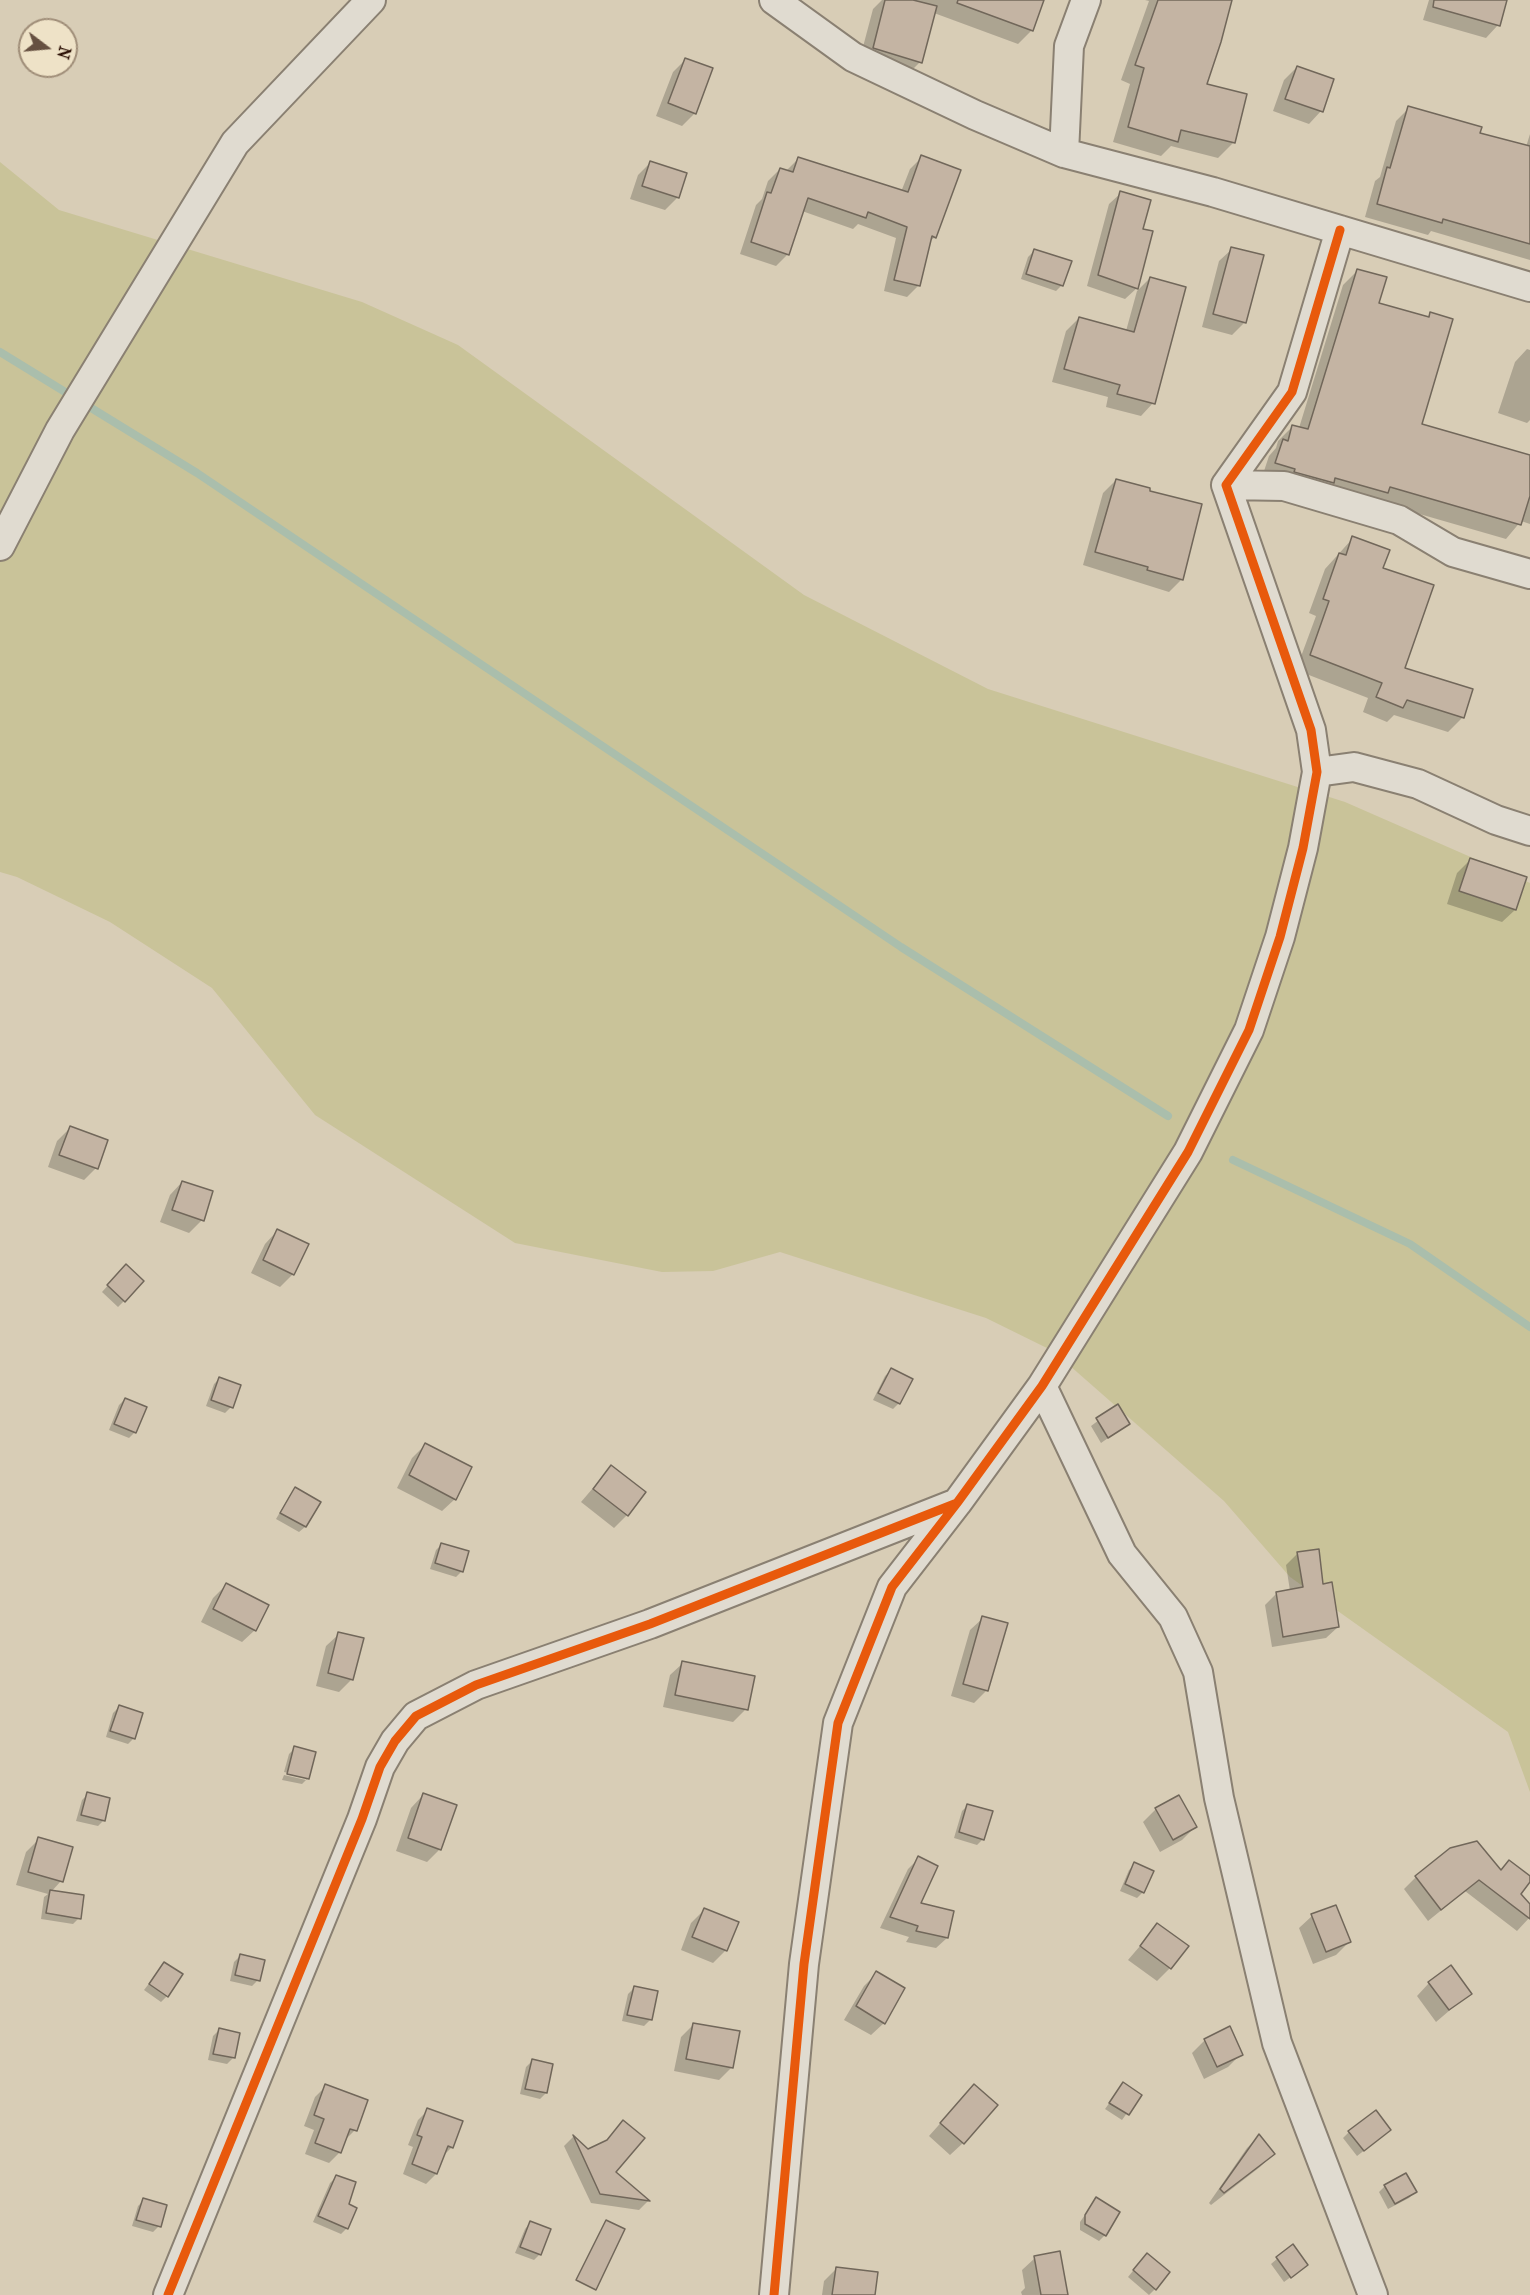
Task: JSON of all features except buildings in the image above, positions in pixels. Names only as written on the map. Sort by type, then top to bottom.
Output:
[{"type":"street","points":[[0,546],[60,430],[235,143],[371,0]]},
{"type":"street","points":[[774,0],[853,57],[975,115],[1064,153],[1213,192],[1530,287]]},
{"type":"street","points":[[1064,153],[1069,46],[1086,0]]},
{"type":"street","points":[[1226,484],[1292,392],[1340,230]]},
{"type":"street","points":[[1226,484],[1284,486],[1318,496],[1399,520],[1453,552],[1530,574]]},
{"type":"street","points":[[774,2295],[804,1964],[838,1723],[892,1587],[957,1503],[1042,1386],[1188,1152],[1249,1030],[1280,937],[1303,848],[1317,772],[1311,730],[1226,484]]},
{"type":"street","points":[[1317,772],[1354,767],[1418,784],[1496,820],[1530,831]]},
{"type":"street","points":[[1042,1386],[1122,1554],[1173,1617],[1198,1672],[1219,1798],[1277,2043],[1373,2295]]},
{"type":"street","points":[[168,2295],[358,1830],[380,1767],[395,1741],[416,1716],[476,1685],[650,1624],[957,1503]]},
{"type":"shaded area","points":[[0,162],[59,210],[362,302],[458,345],[804,595],[988,689],[1345,802],[1530,883],[1530,1792],[1508,1732],[1290,1577],[1224,1501],[1053,1351],[986,1318],[780,1252],[713,1271],[662,1272],[515,1243],[315,1115],[212,988],[110,922],[17,877],[0,872]]},
{"type":"waterway","points":[[0,352],[197,473],[901,947],[1168,1116]]},
{"type":"waterway","points":[[1233,1160],[1410,1244],[1530,1327]]},
{"type":"cycle path","points":[[774,2295],[804,1964],[838,1723],[892,1587],[957,1503],[1042,1386],[1188,1152],[1249,1030],[1280,937],[1303,848],[1317,772],[1311,730],[1226,485],[1292,392],[1340,230]]},
{"type":"cycle path","points":[[168,2295],[362,1819],[380,1767],[395,1741],[416,1716],[476,1685],[650,1624],[957,1503]]}]
